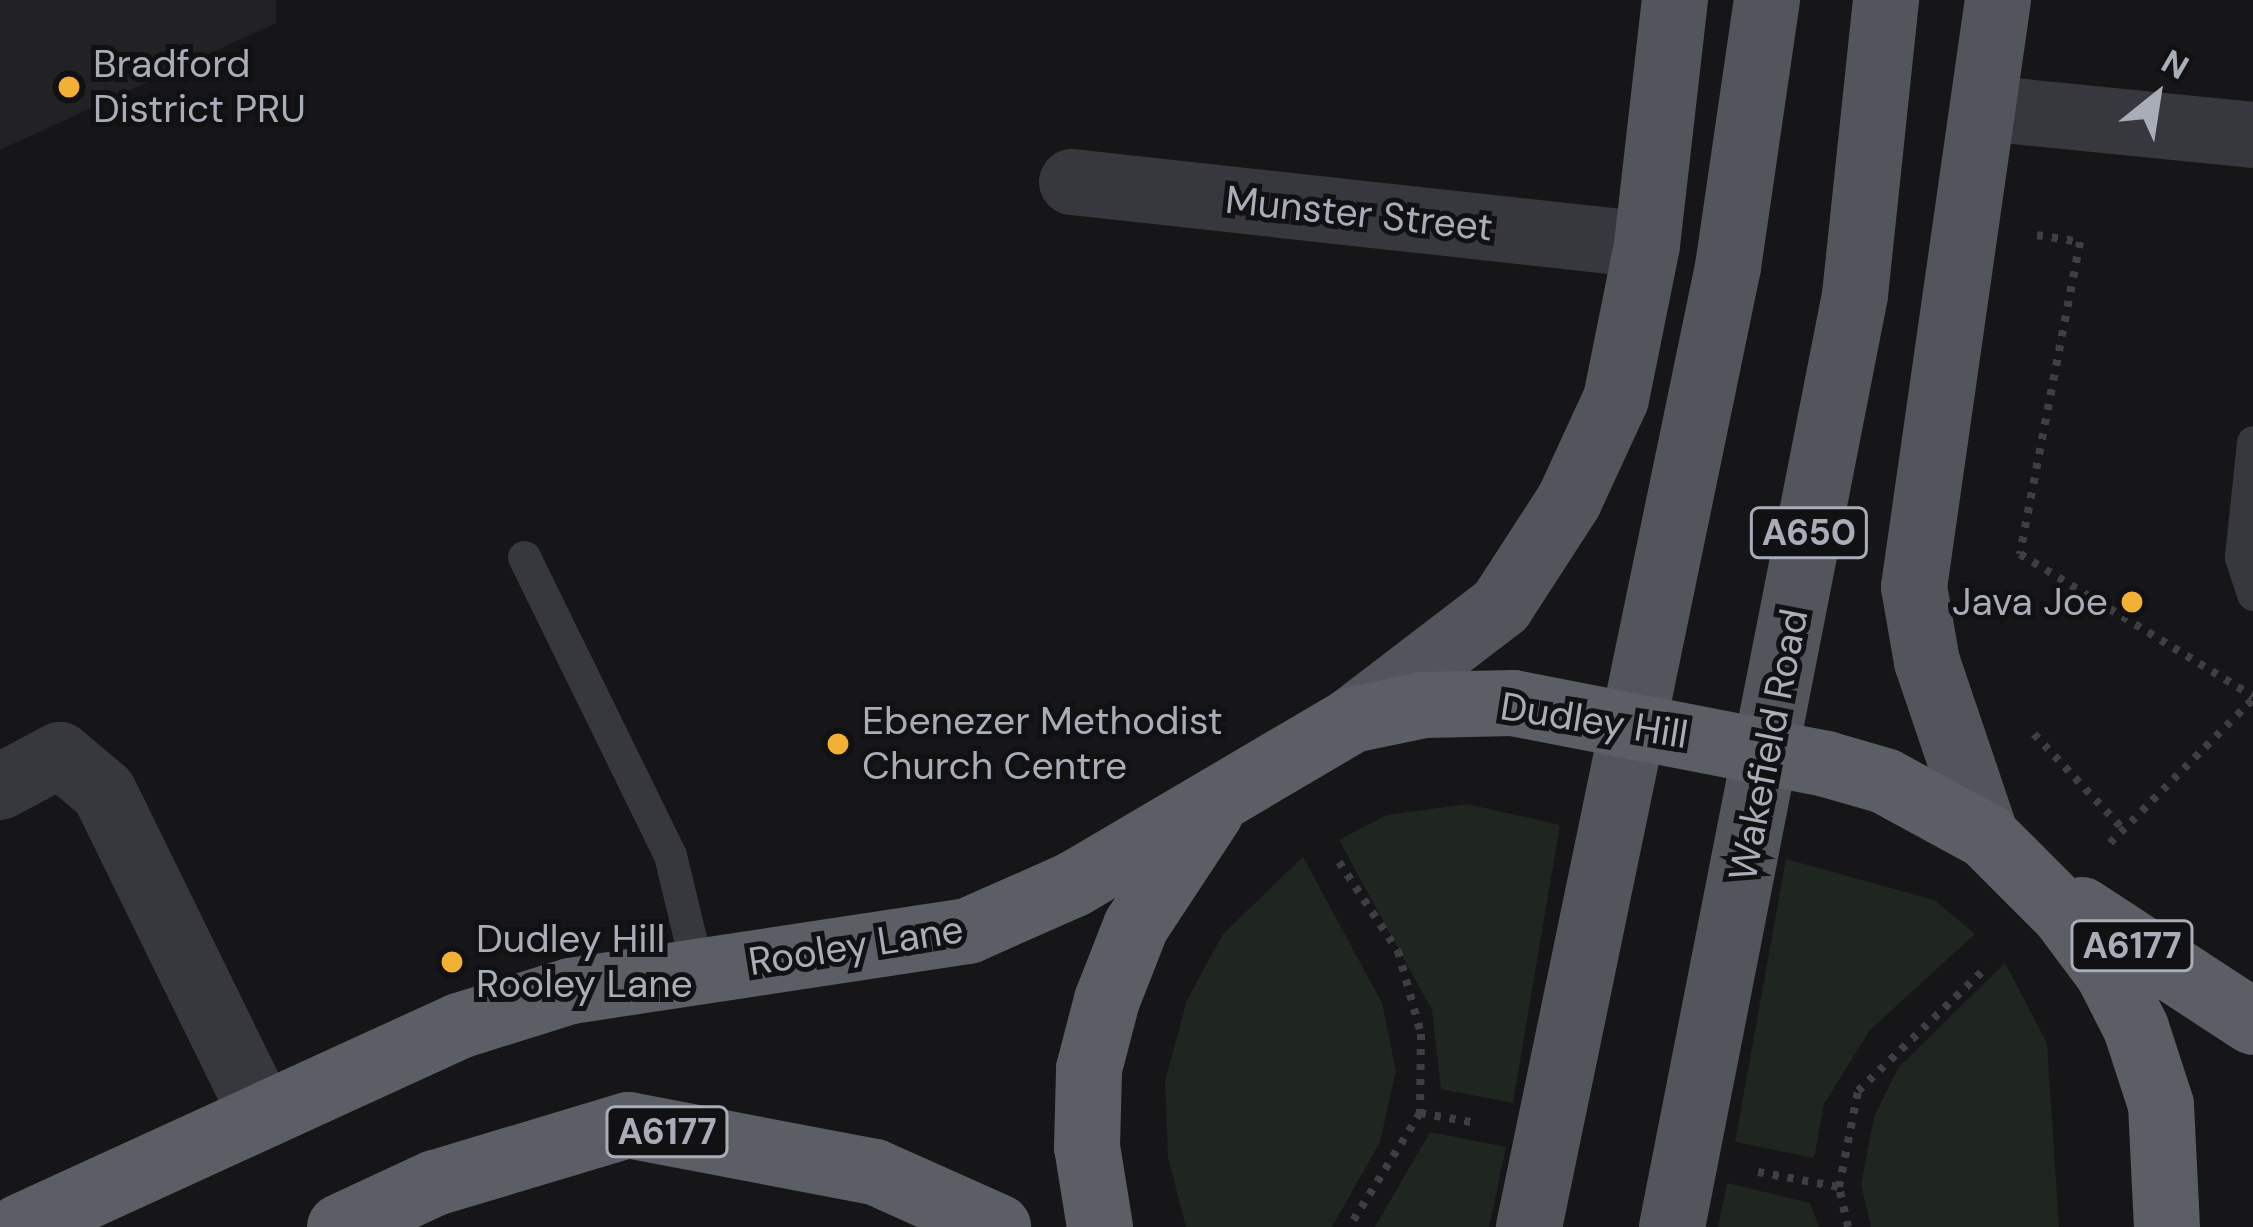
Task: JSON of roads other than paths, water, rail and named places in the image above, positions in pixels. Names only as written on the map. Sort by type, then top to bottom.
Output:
[{"type":"highway","name":"Dudley Hill","points":[[1100,1227],[1087,1148],[1089,1069],[1107,1000],[1177,855],[1227,792],[1352,720],[1424,705],[1513,703],[1812,760],[1886,781],[2001,849],[2108,973],[2136,1028],[2161,1106],[2167,1227]]},
{"type":"highway","name":"Rooley Lane","points":[[20,1227],[260,1111],[459,1026],[571,991],[968,931],[1074,884],[1227,792]]},
{"type":"highway","name":"A6177","points":[[2001,849],[2253,1022]]},
{"type":"highway","name":"A6177","points":[[340,1227],[434,1183],[628,1125],[875,1172],[998,1227]]},
{"type":"main road","points":[[1352,720],[1501,606],[1569,501],[1616,399],[1647,245],[1675,0]]},
{"type":"main road","points":[[1529,1227],[1728,267],[1767,0]]},
{"type":"main road","name":"Wakefield Road","points":[[1672,1227],[1855,295],[1886,0]]},
{"type":"main road","points":[[1998,0],[1914,586],[1927,662],[2001,849]]},
{"type":"street","points":[[1984,108],[2253,135]]},
{"type":"street","name":"Munster Street","points":[[1072,182],[1647,245]]},
{"type":"street","points":[[0,787],[60,754],[104,792],[260,1111]]},
{"type":"lane","points":[[2253,442],[2240,556],[2253,594]]},
{"type":"lane","points":[[524,556],[670,855],[698,972]]},
{"type":"place","name":"Bradford District PRU","points":[[69,87]]},
{"type":"place","name":"Java Joe","points":[[2132,602]]},
{"type":"place","name":"Ebenezer Methodist Church Centre","points":[[838,744]]},
{"type":"place","name":"Dudley Hill Rooley Lane","points":[[452,962]]}]
